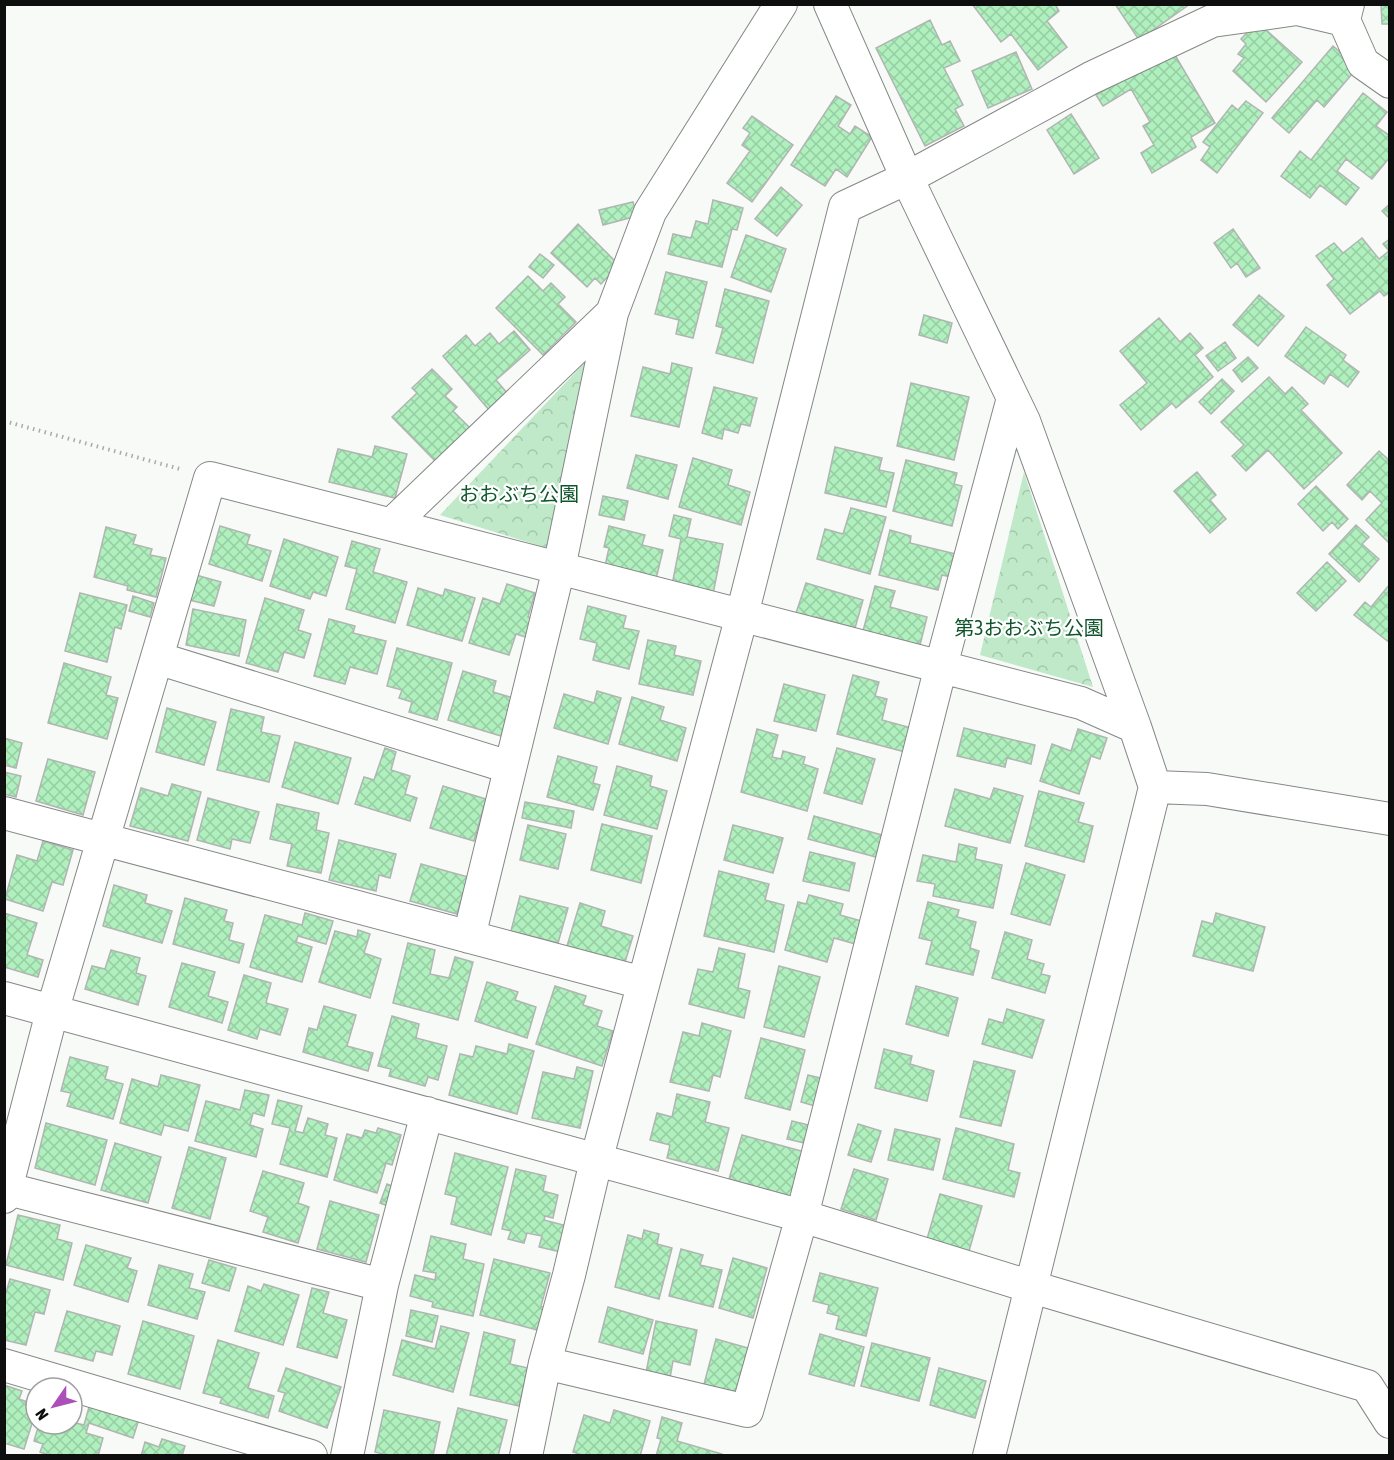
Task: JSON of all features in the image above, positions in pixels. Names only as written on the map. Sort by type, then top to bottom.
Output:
[{"type":"street","points":[[469,937],[559,568],[612,313],[650,212],[781,4]]},
{"type":"street","points":[[830,4],[907,178],[1024,421],[1155,787],[989,1455]]},
{"type":"street","points":[[526,1455],[545,1363],[596,1161],[742,615],[845,207],[907,178],[1091,78],[1212,21],[1297,9],[1346,12],[1363,63],[1389,82]]},
{"type":"street","points":[[392,524],[612,313]]},
{"type":"street","points":[[545,1363],[747,1411],[802,1216],[941,666],[1013,398]]},
{"type":"street","points":[[382,1286],[5,1191],[52,1012],[210,478],[1081,703],[1135,727]]},
{"type":"street","points":[[157,658],[509,767]]},
{"type":"street","points":[[1155,787],[1207,789],[1389,819]]},
{"type":"street","points":[[4,813],[644,983]]},
{"type":"street","points":[[4,998],[802,1216],[1367,1386],[1389,1422]]},
{"type":"street","points":[[346,1455],[382,1286],[427,1113]]},
{"type":"street","points":[[4,1365],[310,1455]]},
{"type":"path","points":[[4,421],[210,478]]},
{"type":"green space","name":"おおぶち公園","points":[[590,357],[550,549],[440,515]]},
{"type":"green space","name":"第3おおぶち公園","points":[[1024,472],[1093,687],[980,655]]},
{"type":"building","points":[[972,4],[1055,4],[1059,11],[1047,21],[1067,47],[1038,70],[1011,34],[1001,42]]},
{"type":"building","points":[[1115,4],[1190,4],[1139,40]]},
{"type":"building","points":[[1381,4],[1390,4],[1390,24],[1382,24]]},
{"type":"building","points":[[930,20],[942,45],[950,41],[960,61],[944,68],[963,105],[955,109],[964,126],[925,146],[876,48]]},
{"type":"building","points":[[1257,22],[1302,62],[1266,102],[1233,71],[1244,58],[1238,54],[1246,44],[1241,39]]},
{"type":"building","points":[[1333,46],[1358,67],[1324,107],[1317,100],[1289,133],[1272,118]]},
{"type":"building","points":[[1172,50],[1215,123],[1191,137],[1196,147],[1152,173],[1141,153],[1154,145],[1143,126],[1150,122],[1131,89],[1103,106],[1096,95]]},
{"type":"building","points":[[1016,52],[1032,89],[988,108],[972,71]]},
{"type":"building","points":[[1363,93],[1387,112],[1376,126],[1390,136],[1390,157],[1372,179],[1346,159],[1337,171],[1359,188],[1346,205],[1320,185],[1310,198],[1281,176],[1300,151],[1311,160]]},
{"type":"building","points":[[836,96],[851,105],[838,126],[850,134],[855,126],[872,137],[847,177],[836,169],[825,186],[791,165]]},
{"type":"building","points":[[1246,101],[1263,113],[1217,173],[1201,160],[1210,147],[1203,142],[1232,105],[1238,110]]},
{"type":"building","points":[[1071,114],[1099,158],[1074,174],[1047,130]]},
{"type":"building","points":[[752,116],[793,145],[752,202],[727,183],[750,151],[742,145],[750,133],[743,128]]},
{"type":"building","points":[[781,187],[802,205],[777,236],[755,219]]},
{"type":"building","points":[[713,200],[743,208],[737,230],[732,229],[722,267],[668,254],[673,234],[691,238],[696,221],[708,224]]},
{"type":"building","points":[[633,202],[637,216],[603,225],[599,210]]},
{"type":"building","points":[[1390,204],[1390,219],[1382,211]]},
{"type":"building","points":[[578,224],[619,265],[601,284],[595,278],[587,287],[551,253]]},
{"type":"building","points":[[1233,229],[1260,268],[1246,277],[1237,263],[1231,268],[1214,243]]},
{"type":"building","points":[[746,235],[786,249],[771,292],[731,277]]},
{"type":"building","points":[[1362,238],[1379,259],[1389,251],[1383,244],[1390,239],[1390,292],[1384,296],[1380,291],[1350,314],[1327,285],[1334,279],[1316,256],[1334,243],[1343,253]]},
{"type":"building","points":[[540,254],[554,265],[543,278],[529,267]]},
{"type":"building","points":[[666,272],[707,282],[693,338],[676,334],[679,320],[655,314]]},
{"type":"building","points":[[528,276],[543,291],[551,283],[565,297],[558,304],[576,322],[543,355],[496,308]]},
{"type":"building","points":[[725,289],[769,301],[753,363],[716,353],[723,328],[716,326]]},
{"type":"building","points":[[1259,295],[1284,316],[1258,346],[1233,325]]},
{"type":"building","points":[[924,315],[952,323],[947,343],[919,335]]},
{"type":"building","points":[[1159,318],[1180,342],[1190,333],[1203,348],[1195,355],[1213,377],[1176,408],[1172,403],[1141,430],[1120,405],[1147,383],[1120,351]]},
{"type":"building","points":[[1306,327],[1346,355],[1343,360],[1359,372],[1348,387],[1330,374],[1324,384],[1285,356]]},
{"type":"building","points":[[514,331],[530,350],[496,380],[508,394],[489,410],[443,356],[466,335],[475,346],[490,333],[499,344]]},
{"type":"building","points":[[1225,342],[1236,358],[1218,371],[1206,356]]},
{"type":"building","points":[[1248,357],[1258,368],[1242,382],[1233,370]]},
{"type":"building","points":[[672,363],[692,368],[679,427],[631,416],[643,367],[670,374]]},
{"type":"building","points":[[432,369],[452,389],[445,396],[457,407],[453,411],[471,429],[436,462],[392,417],[417,393],[412,388]]},
{"type":"building","points":[[1269,377],[1285,394],[1292,387],[1308,404],[1301,410],[1342,453],[1304,489],[1268,450],[1246,471],[1232,456],[1244,445],[1221,422]]},
{"type":"building","points":[[1222,379],[1234,391],[1211,414],[1199,402]]},
{"type":"building","points":[[911,383],[969,397],[954,460],[897,446]]},
{"type":"building","points":[[714,387],[757,398],[750,426],[741,424],[738,433],[724,429],[722,439],[702,433]]},
{"type":"building","points":[[375,446],[407,454],[395,498],[329,482],[338,449],[372,457]]},
{"type":"building","points":[[835,447],[882,458],[879,470],[894,473],[886,507],[825,493]]},
{"type":"building","points":[[1379,451],[1390,461],[1389,543],[1366,520],[1382,503],[1370,491],[1362,500],[1347,485]]},
{"type":"building","points":[[636,455],[677,465],[668,499],[627,488]]},
{"type":"building","points":[[693,458],[732,470],[728,485],[750,492],[741,525],[679,507]]},
{"type":"building","points":[[906,460],[957,473],[954,484],[962,486],[952,526],[893,511]]},
{"type":"building","points":[[1197,472],[1216,495],[1210,500],[1226,519],[1210,533],[1174,491]]},
{"type":"building","points":[[1316,486],[1348,519],[1338,529],[1332,522],[1323,531],[1298,504]]},
{"type":"building","points":[[603,496],[628,501],[624,520],[599,515]]},
{"type":"building","points":[[851,508],[886,517],[870,574],[817,559],[825,529],[843,534]]},
{"type":"building","points":[[674,515],[691,519],[687,537],[723,544],[713,594],[672,585],[681,539],[669,536]]},
{"type":"building","points":[[1356,525],[1369,537],[1362,544],[1379,559],[1359,582],[1329,554]]},
{"type":"building","points":[[220,526],[250,535],[247,544],[271,551],[262,581],[209,564]]},
{"type":"building","points":[[609,526],[645,535],[642,545],[663,550],[656,579],[605,566],[609,548],[604,547]]},
{"type":"building","points":[[106,527],[136,535],[133,544],[152,549],[150,555],[166,558],[156,597],[127,590],[128,586],[94,577]]},
{"type":"building","points":[[890,530],[911,536],[910,543],[956,554],[951,577],[942,575],[938,590],[879,575]]},
{"type":"building","points":[[284,539],[338,557],[326,596],[313,592],[310,599],[270,586]]},
{"type":"building","points":[[352,541],[380,549],[373,572],[407,582],[395,623],[346,609],[357,569],[345,566]]},
{"type":"building","points":[[1327,562],[1346,581],[1316,611],[1297,593]]},
{"type":"building","points":[[196,575],[221,582],[214,606],[189,600]]},
{"type":"building","points":[[806,583],[863,600],[855,628],[816,617],[814,626],[794,619]]},
{"type":"building","points":[[507,584],[535,593],[528,617],[538,620],[532,639],[516,634],[509,655],[469,643],[483,598],[500,604]]},
{"type":"building","points":[[1390,584],[1390,643],[1354,615],[1365,602],[1371,607]]},
{"type":"building","points":[[875,586],[895,591],[890,607],[927,617],[920,645],[863,631]]},
{"type":"building","points":[[418,588],[443,596],[445,589],[475,598],[462,641],[407,625]]},
{"type":"building","points":[[80,593],[127,605],[121,629],[115,627],[107,662],[65,651]]},
{"type":"building","points":[[133,596],[154,603],[150,617],[129,611]]},
{"type":"building","points":[[265,598],[304,610],[298,630],[311,634],[304,658],[284,652],[278,672],[246,663]]},
{"type":"building","points":[[588,606],[626,616],[623,628],[639,631],[629,669],[593,660],[597,643],[580,639]]},
{"type":"building","points":[[193,609],[246,620],[239,656],[186,645]]},
{"type":"building","points":[[329,619],[355,626],[353,633],[386,641],[377,674],[350,667],[345,684],[314,676]]},
{"type":"building","points":[[648,640],[676,646],[674,655],[701,661],[693,695],[639,684]]},
{"type":"building","points":[[397,648],[452,663],[437,720],[409,712],[412,702],[399,698],[402,690],[387,686]]},
{"type":"building","points":[[64,663],[111,677],[106,695],[118,698],[107,739],[48,723]]},
{"type":"building","points":[[463,671],[496,681],[493,692],[513,698],[501,736],[448,720]]},
{"type":"building","points":[[853,675],[879,682],[875,696],[887,699],[882,720],[915,729],[909,753],[837,734]]},
{"type":"building","points":[[784,684],[825,695],[816,731],[774,721]]},
{"type":"building","points":[[597,691],[621,698],[608,744],[554,728],[564,694],[594,703]]},
{"type":"building","points":[[632,697],[664,707],[660,720],[686,728],[677,761],[619,744]]},
{"type":"building","points":[[167,708],[216,722],[204,765],[156,752]]},
{"type":"building","points":[[231,709],[264,717],[261,732],[280,736],[269,782],[217,770]]},
{"type":"building","points":[[964,728],[1035,745],[1031,764],[1007,758],[1005,767],[957,756]]},
{"type":"building","points":[[757,729],[778,735],[772,757],[781,759],[783,751],[805,757],[803,764],[818,769],[807,811],[741,792]]},
{"type":"building","points":[[1078,729],[1107,738],[1100,759],[1091,756],[1079,794],[1040,781],[1052,744],[1071,751]]},
{"type":"building","points":[[4,738],[22,743],[16,768],[4,765]]},
{"type":"building","points":[[295,742],[351,758],[338,804],[282,787]]},
{"type":"building","points":[[385,748],[396,752],[391,770],[410,776],[405,794],[417,798],[410,821],[355,804],[364,777],[374,780]]},
{"type":"building","points":[[837,748],[875,759],[862,804],[824,793]]},
{"type":"building","points":[[558,756],[597,767],[593,783],[600,785],[593,810],[547,797]]},
{"type":"building","points":[[48,759],[95,772],[83,815],[36,801]]},
{"type":"building","points":[[617,766],[652,776],[650,786],[667,791],[657,829],[604,815]]},
{"type":"building","points":[[4,772],[21,776],[16,797],[4,794]]},
{"type":"building","points":[[172,784],[201,792],[188,841],[130,826],[141,788],[168,796]]},
{"type":"building","points":[[443,786],[486,799],[474,841],[430,828]]},
{"type":"building","points":[[994,788],[1023,796],[1010,843],[945,826],[955,789],[990,799]]},
{"type":"building","points":[[1039,791],[1084,803],[1078,822],[1093,826],[1084,862],[1025,846]]},
{"type":"building","points":[[208,798],[259,812],[250,843],[232,839],[230,849],[197,840]]},
{"type":"building","points":[[525,802],[574,811],[571,828],[522,818]]},
{"type":"building","points":[[277,804],[319,813],[316,830],[329,833],[321,873],[287,866],[292,844],[270,839]]},
{"type":"building","points":[[814,816],[882,835],[876,857],[808,839]]},
{"type":"building","points":[[602,824],[652,836],[641,883],[591,870]]},
{"type":"building","points":[[528,825],[566,834],[558,869],[520,860]]},
{"type":"building","points":[[733,825],[783,838],[773,873],[724,860]]},
{"type":"building","points":[[339,840],[396,854],[390,878],[379,875],[376,891],[329,880]]},
{"type":"building","points":[[43,841],[73,850],[63,885],[52,882],[43,911],[5,899],[17,855],[37,861]]},
{"type":"building","points":[[959,844],[977,848],[975,859],[1002,865],[993,908],[933,896],[935,884],[917,881],[923,855],[956,862]]},
{"type":"building","points":[[810,852],[855,863],[849,891],[803,881]]},
{"type":"building","points":[[1026,863],[1065,875],[1050,925],[1011,914]]},
{"type":"building","points":[[421,864],[468,877],[457,914],[410,901]]},
{"type":"building","points":[[719,871],[769,884],[765,900],[784,905],[774,952],[704,936]]},
{"type":"building","points":[[114,885],[147,895],[145,903],[172,911],[162,943],[103,926]]},
{"type":"building","points":[[809,895],[843,904],[840,915],[865,922],[859,945],[834,938],[827,962],[785,950],[798,902],[806,904]]},
{"type":"building","points":[[520,896],[568,908],[558,943],[511,931]]},
{"type":"building","points":[[185,898],[227,910],[224,921],[233,923],[229,940],[244,944],[239,963],[173,944]]},
{"type":"building","points":[[928,902],[959,910],[957,917],[976,922],[970,948],[979,951],[973,975],[926,964],[932,941],[919,938]]},
{"type":"building","points":[[580,903],[605,911],[601,926],[633,936],[625,962],[567,946]]},
{"type":"building","points":[[4,913],[37,923],[27,955],[43,960],[38,977],[4,967]]},
{"type":"building","points":[[305,913],[333,921],[326,944],[298,936],[296,942],[312,947],[302,982],[250,967],[265,915],[302,925]]},
{"type":"building","points":[[1216,913],[1265,927],[1253,971],[1193,956],[1202,921],[1213,924]]},
{"type":"building","points":[[358,930],[370,934],[364,953],[381,959],[370,998],[319,982],[335,931],[357,937]]},
{"type":"building","points":[[1005,932],[1032,940],[1027,959],[1044,964],[1041,974],[1050,976],[1045,993],[992,978]]},
{"type":"building","points":[[408,943],[435,950],[430,974],[449,978],[455,957],[473,962],[458,1020],[393,1003]]},
{"type":"building","points":[[719,948],[745,954],[738,988],[750,991],[744,1018],[689,1004],[698,969],[713,972]]},
{"type":"building","points":[[111,950],[140,958],[136,973],[146,976],[138,1005],[85,989],[92,966],[105,969]]},
{"type":"building","points":[[182,963],[215,972],[208,996],[228,1002],[222,1023],[169,1007]]},
{"type":"building","points":[[779,966],[820,977],[804,1037],[764,1027]]},
{"type":"building","points":[[244,975],[271,983],[266,1003],[288,1009],[280,1035],[260,1029],[257,1039],[228,1030]]},
{"type":"building","points":[[487,982],[518,992],[515,1000],[536,1007],[527,1038],[475,1021]]},
{"type":"building","points":[[555,986],[586,996],[583,1005],[602,1011],[597,1026],[613,1031],[602,1066],[536,1044]]},
{"type":"building","points":[[916,986],[958,998],[948,1036],[906,1024]]},
{"type":"building","points":[[324,1006],[356,1015],[347,1046],[373,1053],[368,1071],[303,1052],[309,1028],[317,1030]]},
{"type":"building","points":[[1007,1009],[1044,1020],[1032,1058],[982,1044],[989,1019],[1003,1023]]},
{"type":"building","points":[[392,1016],[419,1024],[416,1038],[447,1046],[438,1080],[428,1077],[425,1086],[389,1076],[391,1069],[378,1066]]},
{"type":"building","points":[[702,1023],[731,1031],[720,1077],[713,1075],[709,1091],[670,1082],[683,1032],[699,1036]]},
{"type":"building","points":[[761,1038],[805,1050],[790,1110],[745,1098]]},
{"type":"building","points":[[509,1044],[534,1051],[517,1114],[449,1095],[460,1054],[473,1057],[476,1046],[507,1054]]},
{"type":"building","points":[[884,1049],[912,1056],[910,1064],[934,1071],[927,1101],[875,1088]]},
{"type":"building","points":[[70,1057],[108,1067],[105,1079],[123,1084],[113,1119],[67,1106],[71,1093],[61,1091]]},
{"type":"building","points":[[974,1061],[1015,1071],[1001,1126],[960,1117]]},
{"type":"building","points":[[577,1067],[593,1071],[580,1128],[532,1118],[543,1072],[574,1079]]},
{"type":"building","points":[[161,1075],[200,1085],[188,1131],[164,1125],[161,1135],[120,1123],[132,1079],[158,1087]]},
{"type":"building","points":[[808,1075],[829,1080],[822,1108],[801,1102]]},
{"type":"building","points":[[245,1090],[269,1095],[264,1116],[253,1113],[250,1125],[263,1129],[256,1157],[195,1141],[206,1101],[240,1110]]},
{"type":"building","points":[[677,1094],[710,1102],[705,1122],[729,1128],[718,1171],[667,1158],[670,1145],[650,1140],[657,1113],[672,1117]]},
{"type":"building","points":[[278,1100],[302,1106],[295,1131],[303,1133],[308,1118],[328,1124],[325,1135],[337,1138],[327,1177],[280,1164],[290,1128],[272,1124]]},
{"type":"building","points":[[792,1121],[817,1127],[813,1145],[787,1139]]},
{"type":"building","points":[[46,1123],[107,1140],[95,1185],[35,1168]]},
{"type":"building","points":[[858,1124],[881,1131],[871,1162],[848,1155]]},
{"type":"building","points":[[378,1128],[401,1135],[392,1165],[386,1163],[377,1193],[334,1180],[347,1134],[362,1138],[365,1130],[376,1133]]},
{"type":"building","points":[[956,1128],[1014,1144],[1008,1170],[1020,1173],[1014,1197],[943,1179]]},
{"type":"building","points":[[895,1129],[940,1139],[933,1170],[888,1160]]},
{"type":"building","points":[[742,1135],[805,1152],[793,1197],[729,1179]]},
{"type":"building","points":[[115,1143],[161,1157],[148,1203],[101,1190]]},
{"type":"building","points":[[189,1147],[226,1158],[210,1219],[172,1208]]},
{"type":"building","points":[[455,1153],[508,1167],[491,1235],[451,1224],[457,1197],[445,1194]]},
{"type":"building","points":[[516,1169],[546,1176],[543,1191],[558,1195],[553,1218],[545,1216],[544,1220],[567,1226],[561,1252],[539,1247],[542,1236],[527,1233],[524,1243],[508,1239],[511,1231],[502,1229]]},
{"type":"building","points":[[854,1169],[888,1179],[876,1220],[841,1209]]},
{"type":"building","points":[[263,1171],[304,1183],[298,1203],[309,1207],[298,1243],[263,1232],[268,1217],[250,1211]]},
{"type":"building","points":[[387,1184],[399,1189],[393,1208],[380,1203]]},
{"type":"building","points":[[940,1194],[982,1206],[969,1251],[927,1239]]},
{"type":"building","points":[[330,1201],[379,1215],[366,1262],[317,1249]]},
{"type":"building","points":[[18,1215],[60,1225],[57,1239],[72,1243],[63,1280],[6,1265]]},
{"type":"building","points":[[644,1230],[659,1234],[657,1244],[672,1248],[659,1299],[615,1287],[628,1235],[642,1239]]},
{"type":"building","points":[[431,1236],[466,1244],[463,1259],[484,1264],[473,1316],[432,1307],[433,1302],[410,1296],[415,1275],[435,1280],[436,1273],[423,1271]]},
{"type":"building","points":[[86,1245],[131,1258],[127,1268],[137,1271],[128,1302],[74,1285]]},
{"type":"building","points":[[681,1249],[703,1255],[700,1265],[722,1270],[713,1307],[669,1296]]},
{"type":"building","points":[[733,1258],[767,1268],[753,1318],[719,1308]]},
{"type":"building","points":[[494,1259],[550,1273],[541,1306],[546,1308],[541,1331],[480,1315]]},
{"type":"building","points":[[209,1260],[236,1268],[229,1291],[202,1283]]},
{"type":"building","points":[[159,1265],[193,1274],[189,1288],[205,1292],[197,1319],[148,1305]]},
{"type":"building","points":[[820,1273],[878,1288],[866,1336],[836,1329],[839,1316],[827,1313],[829,1305],[813,1301]]},
{"type":"building","points":[[10,1279],[50,1290],[44,1314],[35,1312],[26,1345],[4,1340],[4,1299]]},
{"type":"building","points":[[264,1284],[299,1295],[283,1345],[235,1331],[248,1286],[261,1291]]},
{"type":"building","points":[[312,1288],[329,1292],[323,1313],[347,1320],[337,1358],[297,1347]]},
{"type":"building","points":[[608,1307],[653,1320],[643,1354],[599,1342]]},
{"type":"building","points":[[411,1310],[438,1316],[432,1342],[406,1336]]},
{"type":"building","points":[[67,1311],[120,1326],[112,1355],[96,1351],[93,1361],[55,1351]]},
{"type":"building","points":[[143,1321],[194,1336],[180,1389],[128,1374]]},
{"type":"building","points":[[656,1321],[697,1330],[690,1365],[673,1361],[670,1378],[646,1373]]},
{"type":"building","points":[[441,1326],[469,1333],[453,1392],[393,1375],[402,1340],[435,1349]]},
{"type":"building","points":[[484,1332],[515,1340],[510,1364],[528,1368],[519,1406],[470,1395]]},
{"type":"building","points":[[820,1334],[864,1347],[854,1386],[809,1374]]},
{"type":"building","points":[[716,1339],[748,1348],[735,1396],[703,1388]]},
{"type":"building","points":[[218,1340],[259,1353],[248,1388],[274,1396],[268,1418],[220,1403],[222,1398],[203,1393]]},
{"type":"building","points":[[872,1343],[930,1358],[919,1401],[861,1386]]},
{"type":"building","points":[[286,1368],[341,1387],[327,1428],[279,1411],[285,1393],[278,1391]]},
{"type":"building","points":[[939,1368],[986,1381],[975,1418],[930,1405]]},
{"type":"building","points":[[4,1385],[22,1391],[19,1399],[24,1401],[24,1436],[28,1436],[24,1449],[4,1443]]},
{"type":"building","points":[[91,1400],[140,1416],[133,1438],[89,1423],[86,1433],[103,1438],[98,1456],[51,1456],[40,1452],[43,1444],[34,1441],[35,1436],[84,1436],[84,1425]]},
{"type":"building","points":[[458,1408],[507,1420],[498,1456],[446,1456]]},
{"type":"building","points":[[384,1410],[440,1422],[433,1456],[390,1456],[375,1452]]},
{"type":"building","points":[[614,1410],[650,1421],[640,1456],[585,1456],[573,1452],[584,1415],[610,1423]]},
{"type":"building","points":[[662,1417],[682,1423],[677,1441],[722,1454],[722,1456],[656,1456],[661,1439],[657,1438]]},
{"type":"building","points":[[162,1439],[185,1446],[182,1456],[141,1456],[145,1442],[159,1447]]}]
